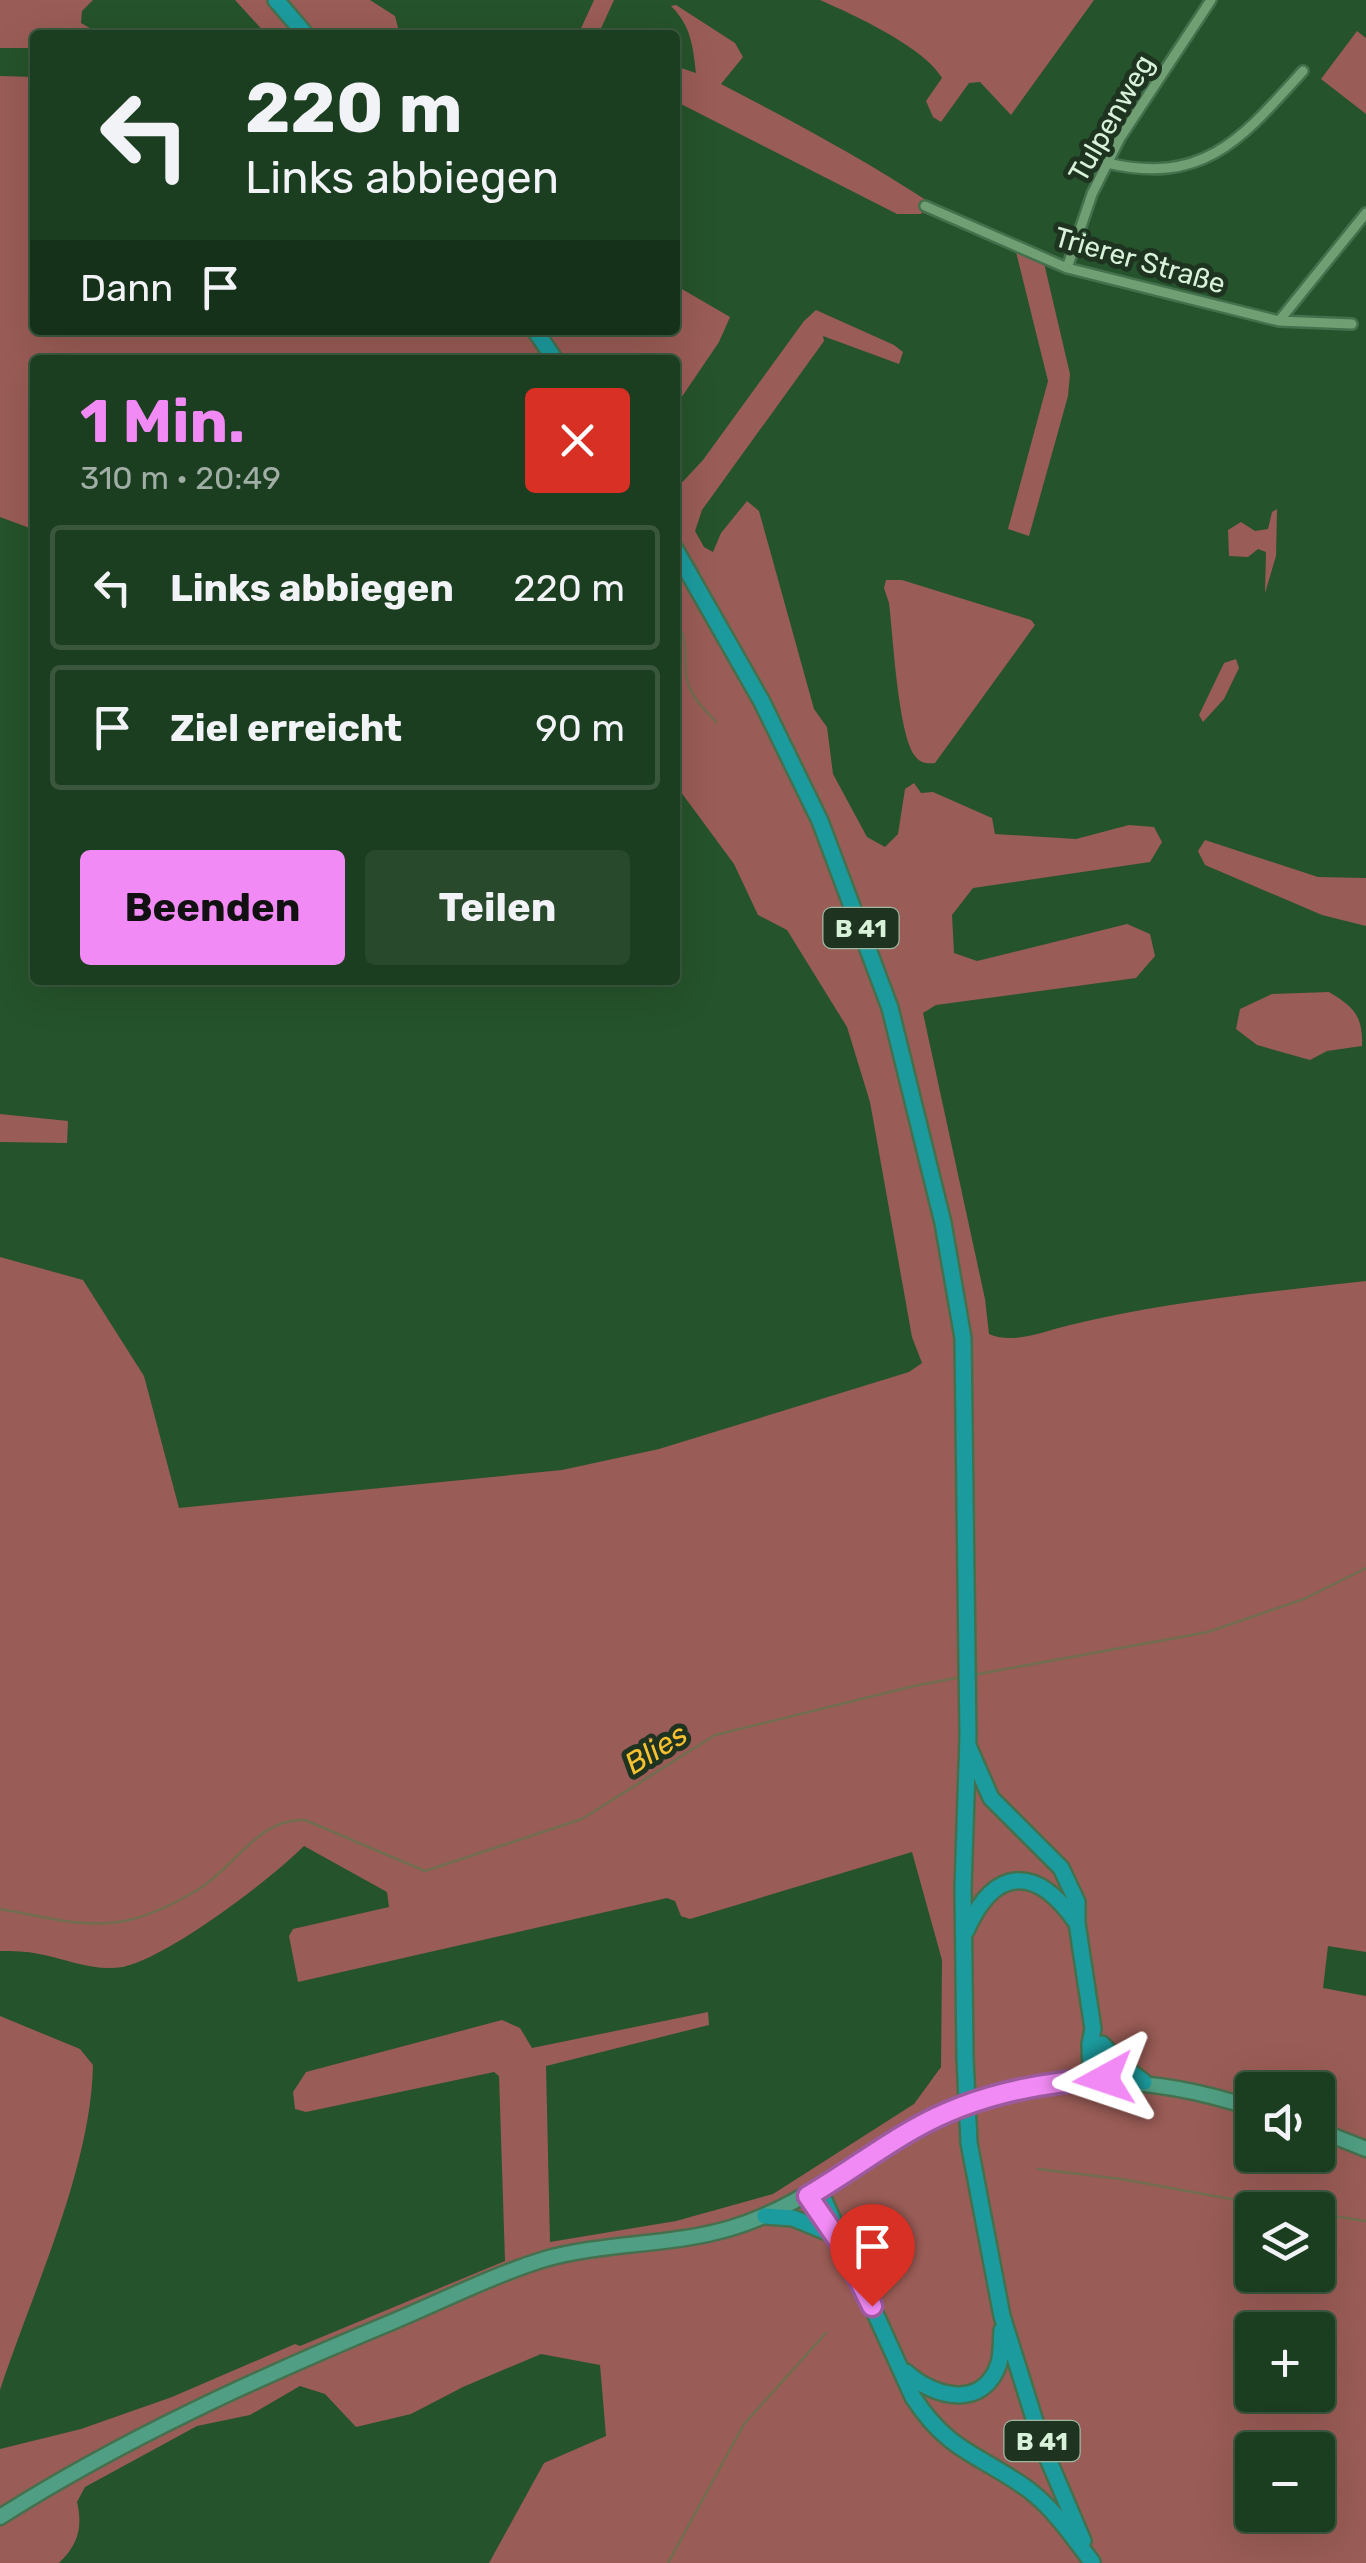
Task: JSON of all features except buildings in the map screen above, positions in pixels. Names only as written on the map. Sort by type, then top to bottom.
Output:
[{"type":"highway","points":[[276,0],[302,30]]},
{"type":"highway","name":"B 41","points":[[680,559],[762,702],[820,821],[890,1008],[920,1122],[964,1338],[968,1740],[963,1939],[969,2144],[1002,2316],[1044,2446],[1092,2563]]},
{"type":"highway","points":[[968,1740],[991,1798],[1060,1868],[1077,1902],[1076,1923],[1097,2080]]},
{"type":"highway","points":[[963,1939],[976,1909],[1002,1884],[1037,1884],[1062,1902],[1076,1923]]},
{"type":"highway","points":[[1093,2028],[1121,2065],[1144,2082]]},
{"type":"highway","points":[[1097,2080],[1103,2044]]},
{"type":"highway","points":[[814,2192],[913,2397],[930,2424],[949,2441],[1048,2506],[1092,2563]]},
{"type":"highway","points":[[765,2216],[793,2218],[837,2239]]},
{"type":"highway","points":[[902,2368],[936,2394],[949,2396],[974,2391],[984,2385],[998,2364],[1002,2316]]},
{"type":"main road","points":[[0,2517],[114,2452],[277,2371],[512,2272],[585,2248],[700,2236],[765,2216],[814,2192],[915,2128],[969,2103],[1028,2087],[1097,2080],[1144,2082],[1235,2103]]},
{"type":"main road","points":[[1335,2137],[1366,2149]]},
{"type":"street","name":"Tulpenweg","points":[[1067,268],[1107,162],[1211,0]]},
{"type":"street","points":[[1107,162],[1146,170],[1211,158],[1242,136],[1303,72]]},
{"type":"street","name":"Trierer Straße","points":[[925,206],[1067,268],[1279,321],[1352,324]]},
{"type":"street","points":[[1279,321],[1366,213]]},
{"type":"shaded area","points":[[0,0],[93,0],[82,11],[81,23],[93,30],[30,30],[30,48],[0,48]]},
{"type":"shaded area","points":[[235,0],[370,0],[395,16],[398,28],[409,30],[262,30]]},
{"type":"shaded area","points":[[594,0],[614,0],[600,30],[580,30]]},
{"type":"shaded area","points":[[820,0],[1094,0],[1011,115],[980,82],[969,83],[941,122],[933,117],[926,101],[942,78],[933,66],[887,33]]},
{"type":"shaded area","points":[[676,5],[735,43],[743,57],[721,84],[929,202],[921,214],[897,214],[680,104],[680,68],[696,73],[687,29],[671,6]]},
{"type":"shaded area","points":[[1357,31],[1366,38],[1366,114],[1321,79]]},
{"type":"shaded area","points":[[0,76],[30,77],[30,335],[680,335],[680,288],[730,317],[719,342],[680,400],[680,355],[30,355],[30,528],[0,517]]},
{"type":"shaded area","points":[[1016,252],[1044,263],[1070,374],[1068,396],[1029,536],[1008,529],[1048,381]]},
{"type":"shaded area","points":[[816,310],[894,345],[903,352],[899,364],[823,336],[824,341],[702,510],[695,531],[704,547],[713,552],[721,533],[747,501],[759,511],[814,709],[827,727],[833,774],[867,837],[885,847],[898,834],[905,789],[914,783],[921,793],[933,792],[992,818],[995,834],[1076,839],[1129,825],[1154,827],[1162,842],[1150,862],[973,888],[952,915],[954,953],[977,961],[1127,924],[1150,934],[1155,956],[1136,978],[936,1005],[923,1013],[985,1299],[989,1334],[1019,1338],[1181,1303],[1366,1281],[1366,1952],[1328,1946],[1323,1988],[1366,1996],[1366,2563],[489,2563],[544,2463],[606,2436],[600,2365],[541,2354],[411,2414],[356,2427],[325,2394],[300,2386],[250,2415],[197,2426],[85,2487],[77,2502],[77,2535],[59,2563],[0,2563],[0,2449],[81,2429],[172,2397],[505,2261],[499,2076],[494,2072],[306,2112],[295,2109],[293,2092],[306,2072],[502,2020],[520,2028],[532,2048],[708,2012],[709,2025],[546,2066],[550,2242],[676,2221],[773,2194],[914,2104],[941,2067],[942,1960],[912,1852],[690,1919],[681,1916],[675,1901],[667,1898],[298,1982],[289,1936],[293,1929],[389,1907],[387,1892],[304,1846],[268,1878],[192,1933],[123,1967],[102,1968],[34,1953],[0,1951],[0,1257],[83,1280],[144,1376],[179,1508],[562,1470],[659,1449],[909,1372],[922,1363],[912,1337],[870,1102],[847,1027],[787,930],[758,915],[734,864],[680,791],[680,485],[703,460]]},
{"type":"shaded area","points":[[1277,509],[1276,556],[1265,593],[1266,552],[1258,549],[1248,557],[1229,556],[1228,530],[1241,522],[1255,531],[1268,529],[1272,512]]},
{"type":"shaded area","points":[[886,580],[902,580],[1031,620],[1035,625],[935,763],[917,758],[904,727]]},
{"type":"shaded area","points":[[1236,659],[1239,668],[1224,699],[1203,722],[1199,715],[1224,663]]},
{"type":"shaded area","points":[[1205,840],[1318,877],[1366,878],[1366,926],[1322,915],[1205,865],[1198,851]]},
{"type":"shaded area","points":[[1329,992],[1355,1013],[1362,1046],[1327,1051],[1310,1060],[1257,1045],[1236,1029],[1240,1009],[1272,994]]},
{"type":"shaded area","points":[[0,1114],[68,1121],[67,1143],[0,1142]]},
{"type":"shaded area","points":[[0,2016],[80,2049],[93,2065],[90,2105],[71,2187],[0,2390]]},
{"type":"waterway","points":[[680,630],[690,688],[716,722]]},
{"type":"waterway","name":"Blies","points":[[973,1675],[1208,1632],[1304,1599],[1366,1568]]},
{"type":"waterway","name":"Blies","points":[[0,1909],[81,1923],[138,1918],[199,1889],[260,1835],[289,1821],[305,1820],[425,1871],[582,1819],[715,1735],[961,1677]]},
{"type":"waterway","points":[[1038,2169],[1235,2200]]},
{"type":"waterway","points":[[1335,2216],[1366,2221]]},
{"type":"waterway","points":[[668,2563],[744,2424],[826,2333]]},
{"type":"route","points":[[872,2306],[841,2244],[808,2196],[915,2128],[969,2103],[1028,2087],[1104,2079]]}]
